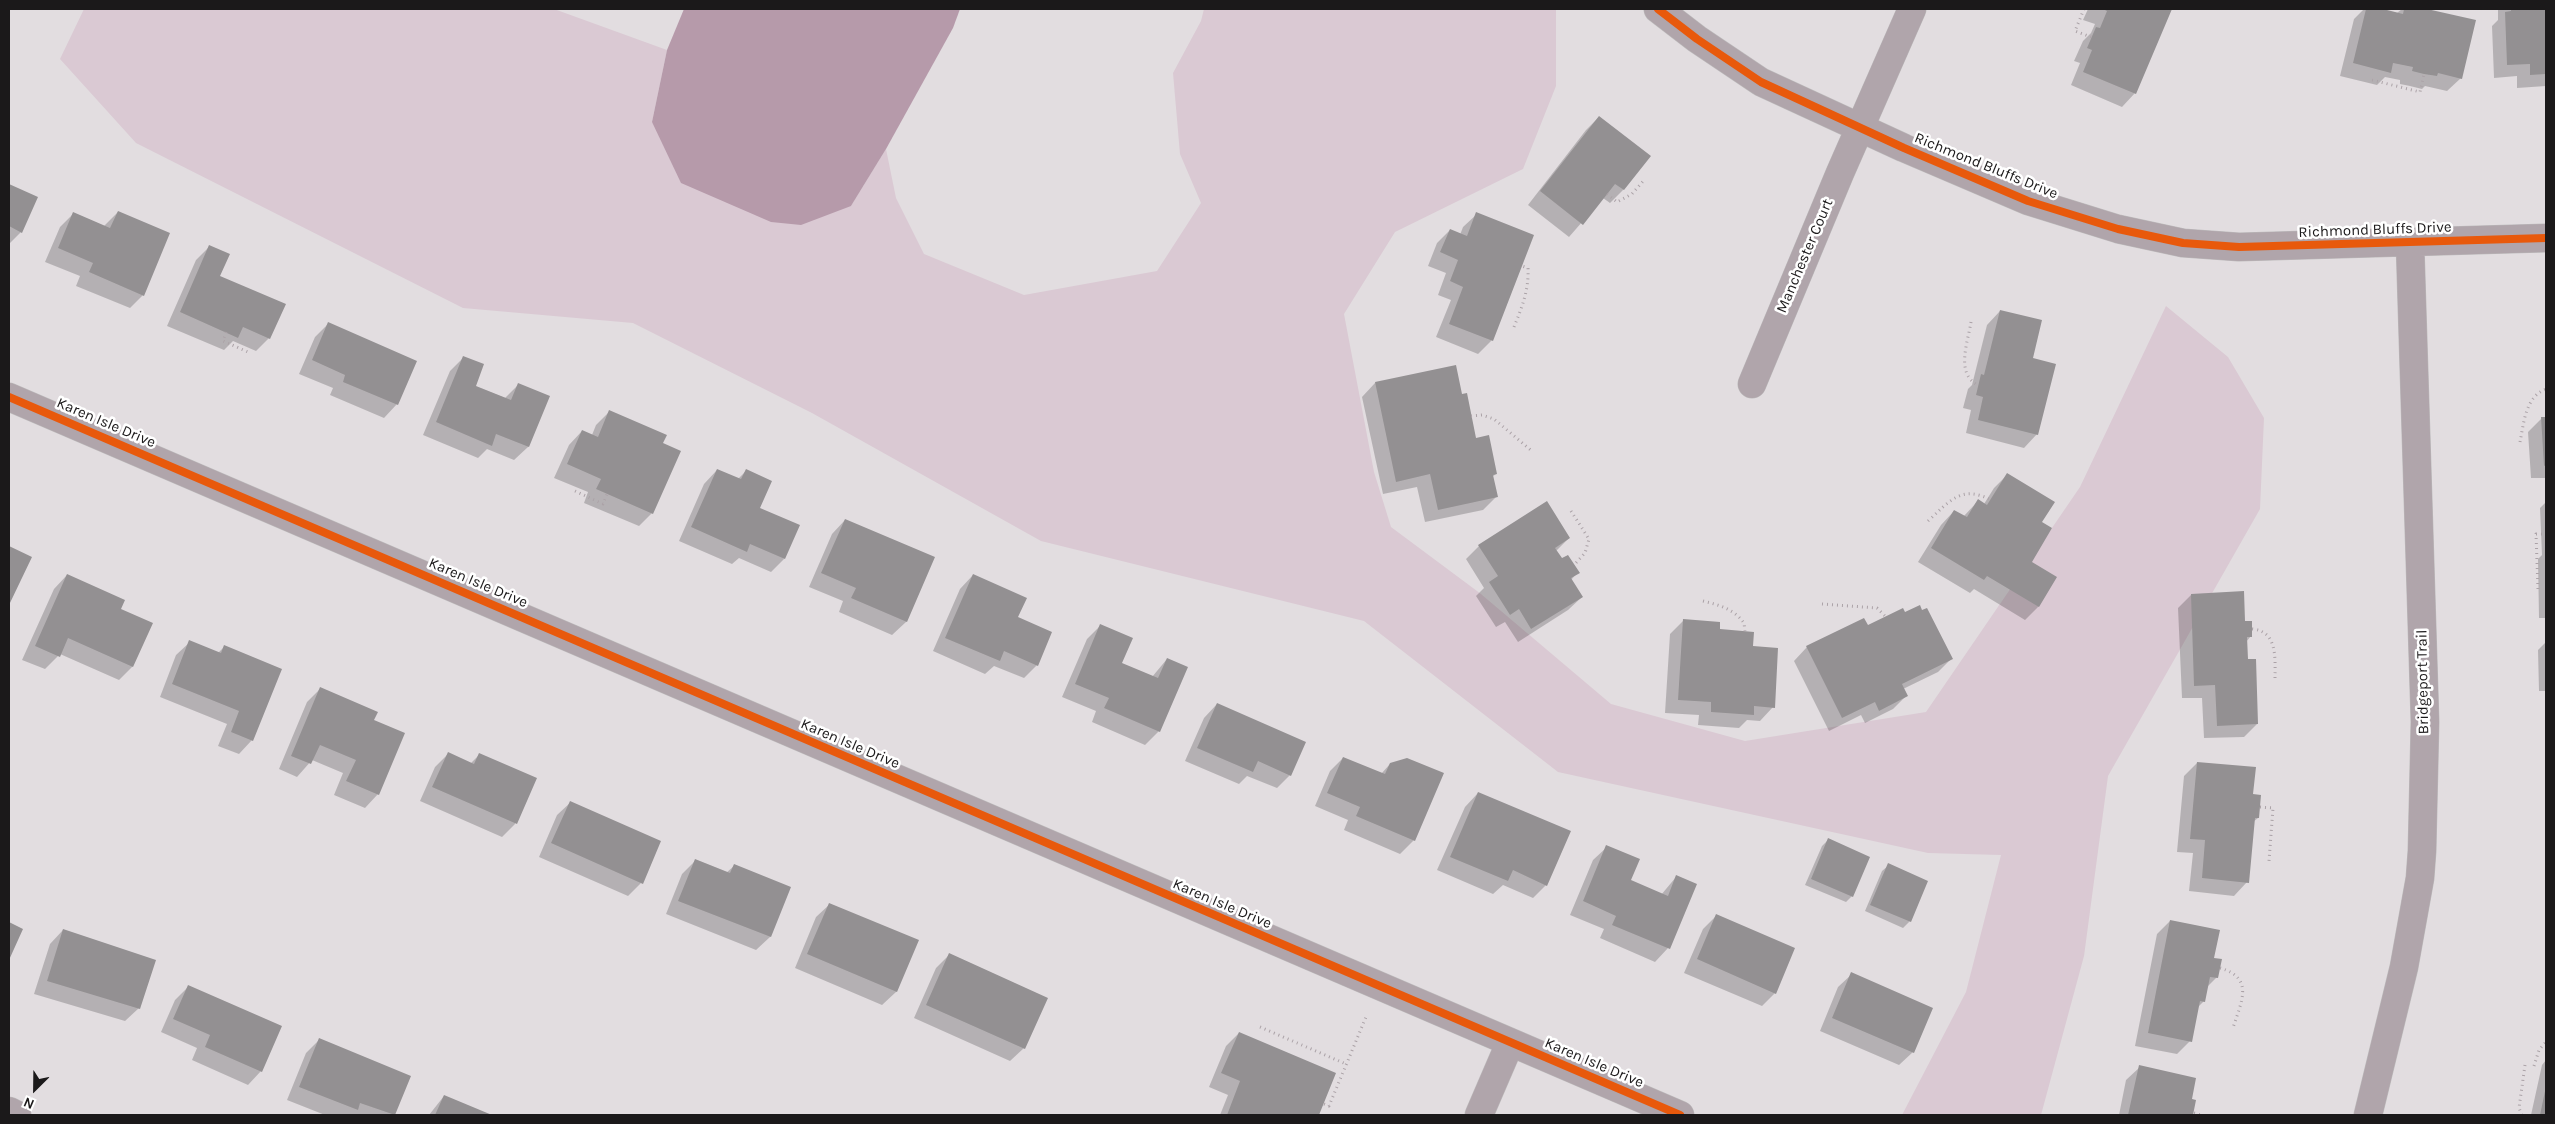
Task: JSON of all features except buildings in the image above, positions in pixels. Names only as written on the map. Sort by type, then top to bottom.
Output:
[{"type":"street","name":"Richmond Bluffs Drive","points":[[1658,9],[1697,39],[1761,82],[1859,128],[2028,201],[2118,229],[2183,242],[2239,247],[2546,238]]},
{"type":"street","name":"Manchester Court","points":[[1752,384],[1859,128],[1912,9]]},
{"type":"street","name":"Bridgeport Trail","points":[[2368,1115],[2404,967],[2420,878],[2422,851],[2425,722],[2410,243]]},
{"type":"street","name":"Karen Isle Drive","points":[[9,397],[1680,1115]]},
{"type":"street","points":[[1480,1115],[1510,1043]]},
{"type":"street","points":[[9,1112],[17,1115]]},
{"type":"path","points":[[2084,9],[2075,30],[2091,37]]},
{"type":"path","points":[[2372,80],[2420,92],[2424,74]]},
{"type":"path","points":[[1608,194],[1617,202],[1632,194],[1645,179]]},
{"type":"path","points":[[1514,327],[1526,296],[1529,281],[1528,268],[1522,266]]},
{"type":"path","points":[[1971,322],[1964,362],[1965,372],[1968,379],[1978,384]]},
{"type":"path","points":[[226,332],[223,341],[248,352]]},
{"type":"path","points":[[2520,442],[2530,404],[2535,396],[2546,389]]},
{"type":"path","points":[[1472,416],[1482,415],[1494,419],[1534,452]]},
{"type":"path","points":[[575,491],[603,504],[607,494]]},
{"type":"path","points":[[1928,520],[1958,496],[1976,493],[1991,500]]},
{"type":"path","points":[[1571,511],[1589,539],[1585,553],[1574,565]]},
{"type":"path","points":[[2538,589],[2536,534],[2546,534]]},
{"type":"path","points":[[1703,601],[1723,606],[1733,612],[1744,623],[1745,631]]},
{"type":"path","points":[[1822,604],[1877,608],[1886,616]]},
{"type":"path","points":[[2252,629],[2267,635],[2274,648],[2275,678]]},
{"type":"path","points":[[2260,807],[2273,808],[2269,862]]},
{"type":"path","points":[[2220,968],[2236,974],[2241,980],[2243,988],[2242,999],[2233,1028]]},
{"type":"path","points":[[1324,1104],[1329,1106],[1379,986]]},
{"type":"path","points":[[1260,1027],[1346,1064]]},
{"type":"path","points":[[2534,1066],[2539,1050],[2546,1042]]},
{"type":"path","points":[[2522,1115],[2518,1108],[2525,1064]]},
{"type":"path","points":[[2194,1113],[2201,1115]]},
{"type":"shaded area","points":[[84,9],[554,9],[667,50],[652,122],[851,206],[886,149],[896,198],[924,254],[1024,295],[1157,271],[1201,203],[1180,154],[1173,73],[1201,21],[1204,9],[1556,9],[1556,86],[1523,169],[1395,232],[1344,314],[1374,472],[1391,527],[1481,594],[1611,704],[1745,741],[1926,712],[2080,487],[2166,306],[2228,357],[2264,418],[2260,509],[2108,776],[2084,956],[2041,1115],[1902,1115],[1966,992],[2001,855],[1928,853],[1558,772],[1364,621],[1041,541],[812,413],[633,323],[463,308],[136,143],[60,59]]},
{"type":"shaded area","points":[[684,9],[960,9],[953,28],[886,149],[851,206],[801,225],[771,222],[681,183],[652,122],[667,50]]},
{"type":"cycle path","points":[[1658,9],[1697,39],[1761,82],[1904,148],[2028,201],[2118,229],[2183,243],[2239,247],[2546,238]]},
{"type":"cycle path","points":[[9,397],[1680,1115]]}]
